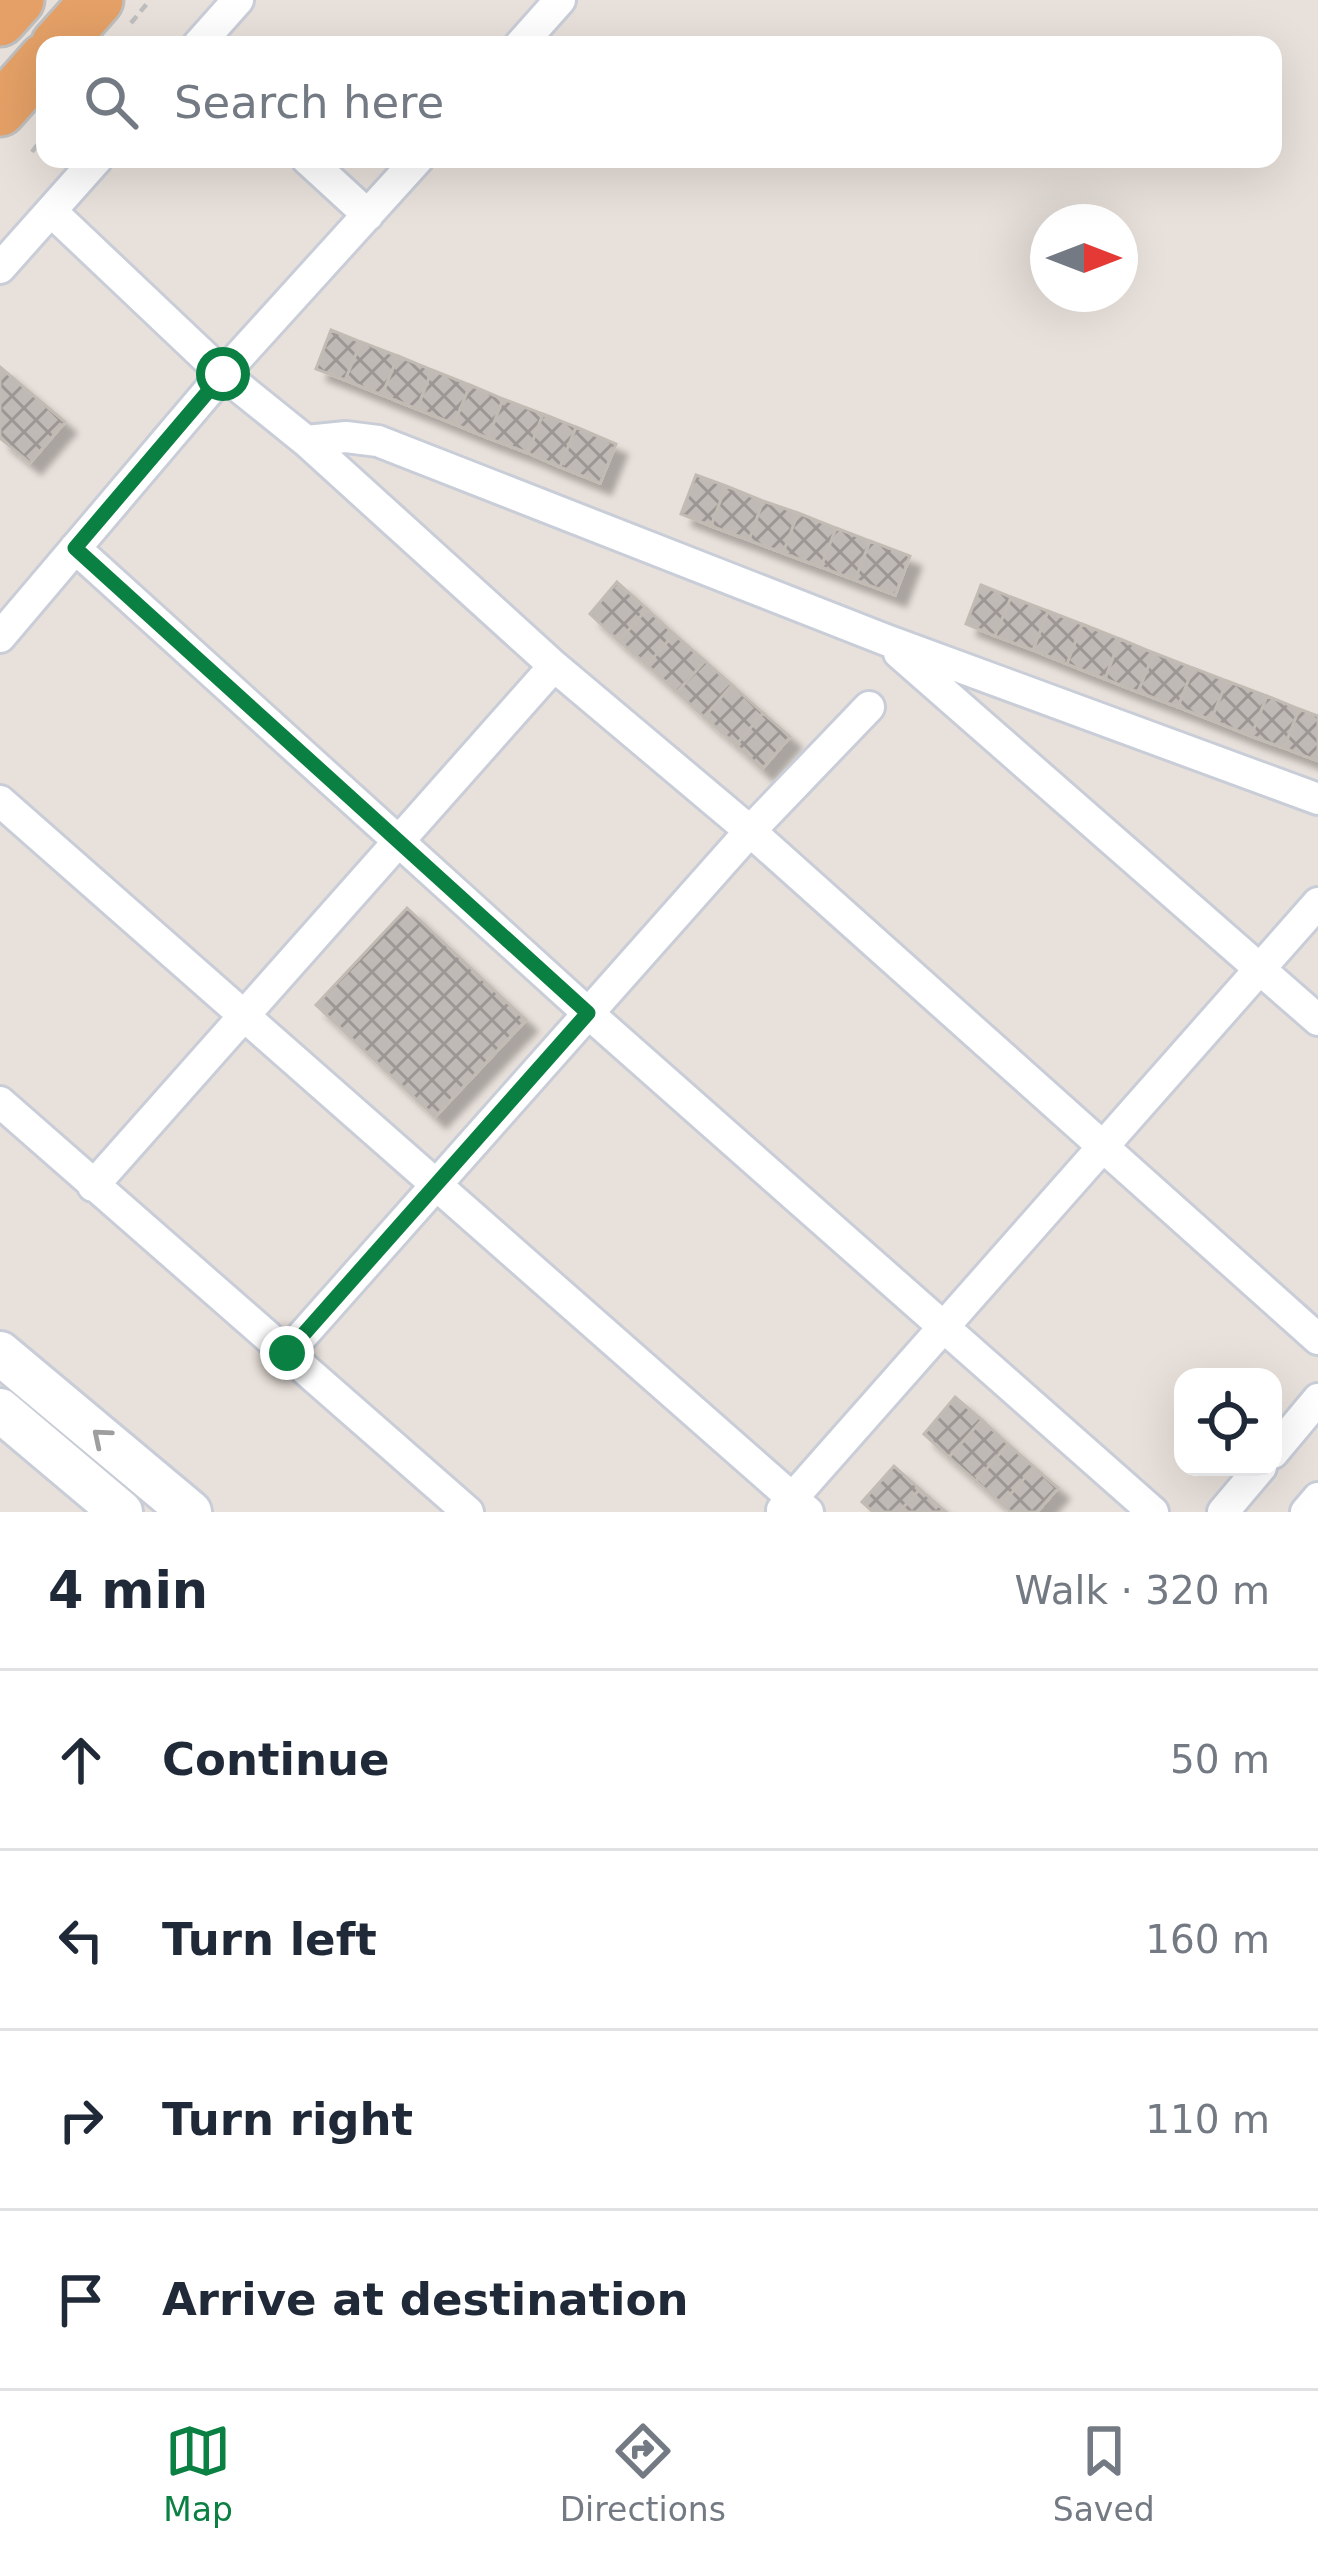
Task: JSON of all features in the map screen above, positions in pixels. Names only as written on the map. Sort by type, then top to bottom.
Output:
[{"type":"highway","points":[[0,20],[18,0]]},
{"type":"highway","points":[[65,36],[97,0]]},
{"type":"highway","points":[[0,110],[36,69]]},
{"type":"main road","points":[[0,1352],[190,1512]]},
{"type":"main road","points":[[0,1410],[121,1512]]},
{"type":"street","points":[[206,36],[238,0]]},
{"type":"street","points":[[528,36],[560,0]]},
{"type":"street","points":[[0,268],[89,168]]},
{"type":"street","points":[[317,168],[368,215]]},
{"type":"street","points":[[0,637],[223,374],[410,168]]},
{"type":"street","points":[[51,211],[223,374],[307,442],[554,666],[750,831],[1318,1340]]},
{"type":"street","points":[[307,442],[363,437],[378,442],[886,640],[1318,799]]},
{"type":"street","points":[[75,548],[588,1013],[1153,1512]]},
{"type":"street","points":[[886,640],[1318,1020]]},
{"type":"street","points":[[94,1186],[554,666]]},
{"type":"street","points":[[287,1353],[750,831],[869,707]]},
{"type":"street","points":[[0,801],[794,1507],[942,1325],[1318,903]]},
{"type":"street","points":[[0,1102],[468,1512]]},
{"type":"street","points":[[1282,1442],[1318,1399]]},
{"type":"street","points":[[1223,1512],[1253,1476]]},
{"type":"street","points":[[1306,1512],[1318,1498]]},
{"type":"path","points":[[32,152],[36,146]]},
{"type":"building","points":[[331,330],[361,342],[345,380],[316,369]]},
{"type":"building","points":[[361,342],[398,356],[382,395],[345,380]]},
{"type":"building","points":[[398,356],[432,370],[417,409],[382,395]]},
{"type":"building","points":[[0,367],[65,422],[30,463],[0,438]]},
{"type":"building","points":[[432,370],[470,385],[454,424],[417,409]]},
{"type":"building","points":[[470,385],[503,399],[488,438],[454,424]]},
{"type":"building","points":[[503,399],[543,414],[528,453],[488,438]]},
{"type":"building","points":[[543,414],[576,427],[560,467],[528,453]]},
{"type":"building","points":[[576,427],[616,444],[600,483],[560,467]]},
{"type":"building","points":[[696,475],[726,486],[711,526],[681,514]]},
{"type":"building","points":[[726,486],[763,501],[749,540],[711,526]]},
{"type":"building","points":[[763,501],[798,513],[783,553],[749,540]]},
{"type":"building","points":[[798,513],[836,528],[821,567],[783,553]]},
{"type":"building","points":[[836,528],[870,541],[855,580],[821,567]]},
{"type":"building","points":[[870,541],[910,556],[895,595],[855,580]]},
{"type":"building","points":[[617,582],[647,609],[619,641],[590,614]]},
{"type":"building","points":[[981,585],[1011,597],[995,636],[966,624]]},
{"type":"building","points":[[1011,597],[1048,611],[1033,650],[995,636]]},
{"type":"building","points":[[647,609],[674,634],[647,665],[619,641]]},
{"type":"building","points":[[1048,611],[1082,624],[1067,664],[1033,650]]},
{"type":"building","points":[[1082,624],[1120,639],[1105,679],[1067,664]]},
{"type":"building","points":[[674,634],[705,661],[677,692],[647,665]]},
{"type":"building","points":[[1120,639],[1154,653],[1138,692],[1105,679]]},
{"type":"building","points":[[1154,653],[1193,668],[1178,707],[1138,692]]},
{"type":"building","points":[[705,661],[732,685],[704,717],[677,692]]},
{"type":"building","points":[[1193,668],[1227,681],[1211,720],[1178,707]]},
{"type":"building","points":[[1227,681],[1267,696],[1251,736],[1211,720]]},
{"type":"building","points":[[732,685],[763,713],[736,745],[704,717]]},
{"type":"building","points":[[1267,696],[1299,709],[1284,748],[1251,736]]},
{"type":"building","points":[[1299,709],[1318,716],[1318,761],[1284,748]]},
{"type":"building","points":[[763,713],[790,737],[762,769],[736,745]]},
{"type":"building","points":[[407,908],[526,1020],[435,1117],[316,1005]]},
{"type":"building","points":[[955,1397],[982,1420],[949,1457],[924,1434]]},
{"type":"building","points":[[982,1420],[1008,1444],[976,1481],[949,1457]]},
{"type":"building","points":[[1008,1444],[1034,1467],[1002,1504],[976,1481]]},
{"type":"building","points":[[894,1466],[920,1489],[899,1512],[873,1512],[862,1502]]},
{"type":"building","points":[[1034,1467],[1058,1488],[1037,1512],[1011,1512],[1002,1504]]},
{"type":"building","points":[[920,1489],[946,1512],[899,1512]]},
{"type":"route","points":[[223,374],[75,548],[588,1013],[287,1353]]}]
